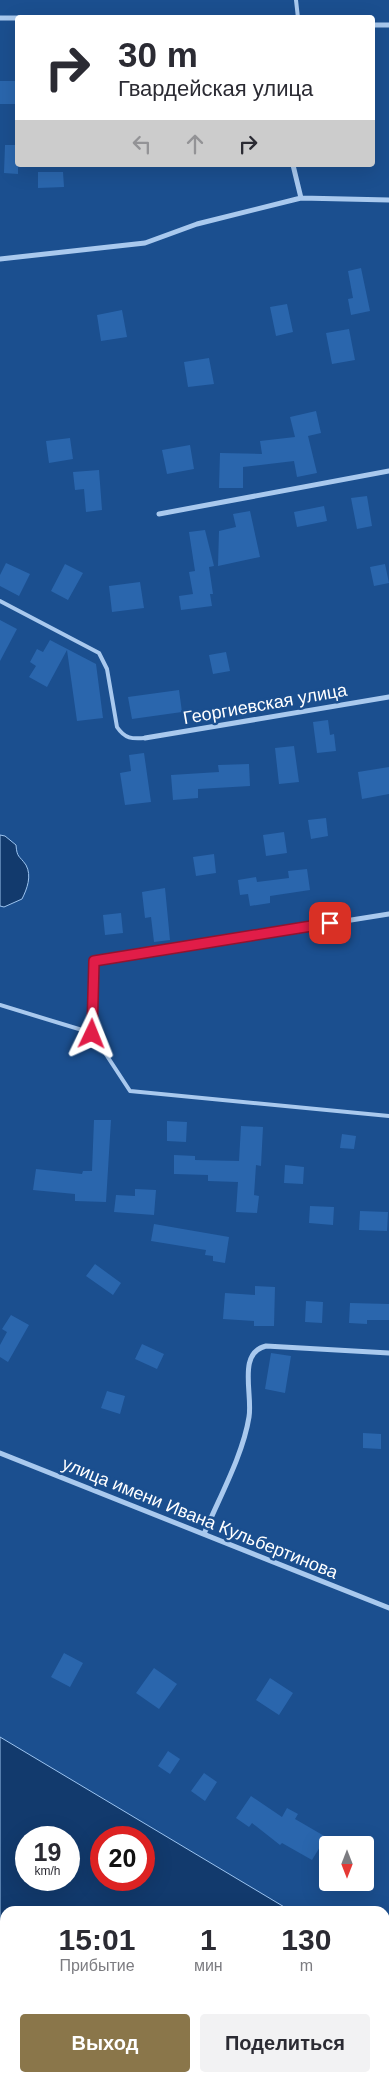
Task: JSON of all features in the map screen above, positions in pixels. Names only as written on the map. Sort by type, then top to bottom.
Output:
[{"type":"street","points":[[0,18],[15,18]]},
{"type":"street","points":[[375,25],[389,25]]},
{"type":"street","points":[[293,167],[301,198]]},
{"type":"street","points":[[0,259],[144,243],[197,224],[301,198],[389,200]]},
{"type":"street","points":[[159,514],[389,472]]},
{"type":"street","name":"Георгиевская улица","points":[[145,738],[389,696]]},
{"type":"street","points":[[94,961],[389,914]]},
{"type":"street","points":[[204,1534],[240,1448],[249,1416],[249,1362],[252,1353],[258,1348],[266,1346],[389,1353]]},
{"type":"street","name":"улица имени Ивана Кульбертинова","points":[[0,1453],[389,1608]]},
{"type":"lane","points":[[296,0],[298,15]]},
{"type":"lane","points":[[0,601],[99,653],[107,669],[117,727],[122,735],[130,739],[145,738]]},
{"type":"lane","points":[[94,961],[92,1034],[130,1091],[389,1116]]},
{"type":"lane","points":[[0,1005],[92,1034]]},
{"type":"water","points":[[0,835],[5,836],[16,845],[18,854],[26,865],[29,874],[27,887],[22,899],[4,907],[0,906]]},
{"type":"water","points":[[0,1737],[149,1826],[90,1826],[90,1891],[155,1891],[155,1830],[283,1906],[0,1906]]},
{"type":"building","points":[[0,81],[15,81],[15,104],[0,104]]},
{"type":"building","points":[[5,145],[15,145],[15,167],[18,167],[18,174],[4,173]]},
{"type":"building","points":[[38,172],[63,172],[64,187],[38,188]]},
{"type":"building","points":[[361,268],[370,311],[351,315],[348,299],[353,298],[348,271]]},
{"type":"building","points":[[287,304],[293,332],[276,336],[270,307]]},
{"type":"building","points":[[122,310],[127,337],[101,341],[97,315]]},
{"type":"building","points":[[349,329],[355,360],[332,364],[326,333]]},
{"type":"building","points":[[209,358],[214,384],[188,387],[184,362]]},
{"type":"building","points":[[316,411],[321,433],[308,436],[317,473],[297,477],[294,461],[243,467],[243,488],[219,488],[220,453],[262,454],[260,441],[295,437],[290,417]]},
{"type":"building","points":[[70,438],[73,459],[49,463],[46,441]]},
{"type":"building","points":[[190,445],[194,469],[167,474],[162,450]]},
{"type":"building","points":[[99,470],[102,510],[86,512],[84,489],[75,490],[73,472]]},
{"type":"building","points":[[367,496],[372,526],[357,529],[351,498]]},
{"type":"building","points":[[324,506],[327,521],[297,527],[294,512]]},
{"type":"building","points":[[250,511],[260,557],[218,566],[219,531],[236,527],[233,514]]},
{"type":"building","points":[[205,530],[214,566],[209,567],[213,594],[210,594],[212,606],[181,610],[179,596],[193,594],[189,572],[195,571],[189,532]]},
{"type":"building","points":[[6,563],[30,574],[19,596],[0,586],[0,575]]},
{"type":"building","points":[[65,564],[83,573],[68,600],[51,591]]},
{"type":"building","points":[[385,564],[389,583],[374,586],[370,567]]},
{"type":"building","points":[[140,582],[144,608],[112,612],[109,586]]},
{"type":"building","points":[[0,620],[17,629],[0,661]]},
{"type":"building","points":[[50,640],[96,664],[103,718],[77,721],[67,650],[47,687],[29,677],[36,666],[30,662],[37,649],[43,652]]},
{"type":"building","points":[[226,652],[230,671],[213,674],[209,655]]},
{"type":"building","points":[[179,690],[182,712],[132,719],[128,697]]},
{"type":"building","points":[[328,720],[330,735],[334,734],[336,751],[317,753],[313,722]]},
{"type":"building","points":[[294,746],[299,782],[279,784],[275,748]]},
{"type":"building","points":[[144,753],[151,802],[125,805],[120,773],[131,771],[129,755]]},
{"type":"building","points":[[249,764],[250,786],[198,789],[198,798],[173,800],[171,775],[219,772],[218,765]]},
{"type":"building","points":[[389,767],[389,794],[362,799],[358,772]]},
{"type":"building","points":[[326,818],[328,836],[311,839],[308,820]]},
{"type":"building","points":[[284,832],[287,853],[266,856],[263,835]]},
{"type":"building","points":[[214,854],[216,873],[196,876],[193,857]]},
{"type":"building","points":[[307,869],[310,890],[270,896],[270,903],[250,906],[248,894],[240,895],[238,880],[256,877],[257,882],[289,878],[288,871]]},
{"type":"building","points":[[165,888],[170,940],[154,942],[151,917],[145,918],[142,892]]},
{"type":"building","points":[[121,913],[123,933],[105,935],[103,915]]},
{"type":"building","points":[[94,1120],[111,1120],[106,1202],[75,1201],[75,1194],[33,1190],[36,1169],[82,1174],[83,1171],[92,1171]]},
{"type":"building","points":[[167,1121],[187,1122],[186,1142],[167,1141]]},
{"type":"building","points":[[241,1126],[263,1127],[261,1166],[256,1165],[254,1195],[259,1196],[257,1213],[236,1212],[238,1182],[208,1181],[208,1175],[174,1174],[174,1155],[195,1156],[195,1160],[239,1161]]},
{"type":"building","points":[[342,1134],[356,1136],[354,1149],[340,1148]]},
{"type":"building","points":[[285,1165],[304,1167],[303,1184],[284,1183]]},
{"type":"building","points":[[135,1189],[156,1190],[154,1215],[114,1212],[116,1195],[135,1196]]},
{"type":"building","points":[[310,1206],[334,1207],[333,1225],[309,1223]]},
{"type":"building","points":[[360,1211],[388,1212],[387,1231],[359,1230]]},
{"type":"building","points":[[154,1224],[229,1237],[225,1263],[213,1261],[213,1256],[205,1255],[206,1250],[151,1241]]},
{"type":"building","points":[[95,1264],[121,1283],[113,1295],[86,1276]]},
{"type":"building","points":[[255,1286],[275,1287],[274,1326],[254,1326],[254,1321],[223,1319],[225,1293],[255,1295]]},
{"type":"building","points":[[306,1301],[323,1302],[322,1323],[305,1322]]},
{"type":"building","points":[[350,1303],[389,1304],[389,1320],[367,1320],[367,1324],[349,1323]]},
{"type":"building","points":[[11,1315],[29,1325],[8,1362],[0,1357],[0,1345],[7,1332],[2,1329]]},
{"type":"building","points":[[142,1344],[164,1354],[157,1369],[135,1359]]},
{"type":"building","points":[[271,1353],[291,1356],[285,1393],[265,1389]]},
{"type":"building","points":[[107,1391],[125,1396],[120,1414],[101,1408]]},
{"type":"building","points":[[363,1433],[381,1434],[381,1449],[363,1448]]},
{"type":"building","points":[[64,1653],[83,1663],[70,1687],[51,1677]]},
{"type":"building","points":[[154,1668],[177,1684],[159,1709],[136,1693]]},
{"type":"building","points":[[270,1678],[293,1693],[279,1715],[256,1700]]},
{"type":"building","points":[[168,1751],[180,1759],[170,1774],[158,1766]]},
{"type":"building","points":[[204,1773],[217,1782],[205,1801],[191,1791]]},
{"type":"building","points":[[251,1796],[282,1817],[287,1808],[298,1814],[295,1819],[324,1836],[319,1836],[319,1848],[312,1860],[282,1843],[280,1845],[252,1823],[249,1827],[236,1818]]},
{"type":"route","points":[[92,1034],[94,961],[330,923]]}]
